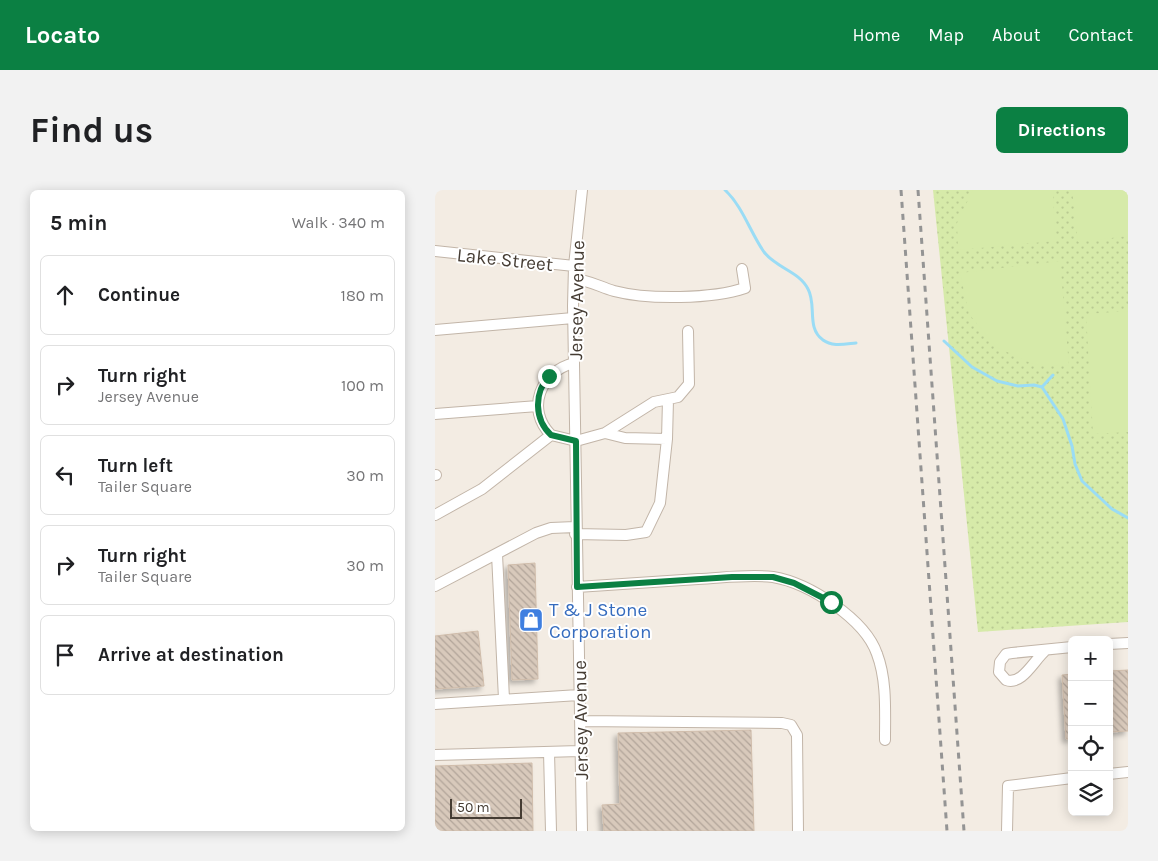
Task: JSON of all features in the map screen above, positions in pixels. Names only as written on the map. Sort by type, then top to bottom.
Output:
[{"type":"street","name":"Jersey Avenue","points":[[582,190],[574,266],[573,318],[576,441],[575,531],[582,831]]},
{"type":"street","name":"Lake Street","points":[[435,251],[574,266]]},
{"type":"street","points":[[574,279],[587,280],[613,291],[629,294],[726,295],[745,288],[742,269]]},
{"type":"street","points":[[435,330],[573,318]]},
{"type":"street","points":[[574,363],[556,370],[546,379],[540,391],[538,406],[541,421],[551,435],[576,441],[605,433],[654,402],[678,397],[689,384],[688,331]]},
{"type":"street","points":[[435,586],[551,528],[626,535],[646,532],[660,503],[667,439],[668,400]]},
{"type":"street","points":[[435,414],[538,406]]},
{"type":"street","points":[[605,433],[625,438],[667,439]]},
{"type":"street","points":[[435,515],[482,489],[551,435]]},
{"type":"street","points":[[497,554],[503,699]]},
{"type":"street","points":[[577,587],[732,577],[773,577],[794,583],[831,602],[848,616],[859,627],[877,652],[884,694],[885,740]]},
{"type":"street","points":[[1113,644],[1128,642]]},
{"type":"street","points":[[1046,650],[1068,648]]},
{"type":"street","points":[[435,704],[579,695]]},
{"type":"street","points":[[580,721],[782,723],[791,726],[797,735],[798,831]]},
{"type":"street","points":[[435,755],[580,751]]},
{"type":"street","points":[[549,752],[551,831]]},
{"type":"street","points":[[1113,774],[1128,772]]},
{"type":"street","points":[[1007,831],[1008,786],[1068,778]]},
{"type":"green space","points":[[933,190],[1128,190],[1128,622],[978,632]]},
{"type":"green space","points":[[973,190],[1053,190],[1055,241],[958,250],[957,223]]},
{"type":"green space","points":[[1072,190],[1128,190],[1128,236],[1078,242]]},
{"type":"green space","points":[[1060,261],[1069,366],[1033,364],[996,347],[969,314],[960,273]]},
{"type":"green space","points":[[1128,311],[1128,432],[1093,434],[1086,314]]},
{"type":"building","points":[[535,563],[538,679],[512,680],[508,565]]},
{"type":"building","points":[[478,631],[484,686],[435,689],[435,636]]},
{"type":"building","points":[[1128,670],[1128,731],[1113,732],[1113,671]]},
{"type":"building","points":[[1068,674],[1068,739],[1066,739],[1062,675]]},
{"type":"building","points":[[751,730],[754,831],[604,831],[602,805],[620,804],[618,733]]},
{"type":"building","points":[[532,763],[533,831],[435,831],[435,766]]},
{"type":"waterway","points":[[725,190],[737,204],[764,252],[799,278],[808,289],[811,295],[813,323],[818,335],[830,344],[856,343]]},
{"type":"waterway","points":[[944,341],[972,367],[997,381],[1018,386],[1034,385],[1042,387],[1063,419],[1072,446],[1075,464],[1082,481],[1112,509],[1128,518]]},
{"type":"waterway","points":[[1042,387],[1053,375]]},
{"type":"railway","points":[[901,190],[947,831]]},
{"type":"railway","points":[[918,190],[964,831]]},
{"type":"place","name":"T & J Stone Corporation","points":[[531,620]]},
{"type":"route","points":[[549,376],[540,391],[538,399],[539,417],[545,429],[551,435],[576,441],[575,527],[577,587],[732,577],[773,577],[794,583],[831,602]]}]
